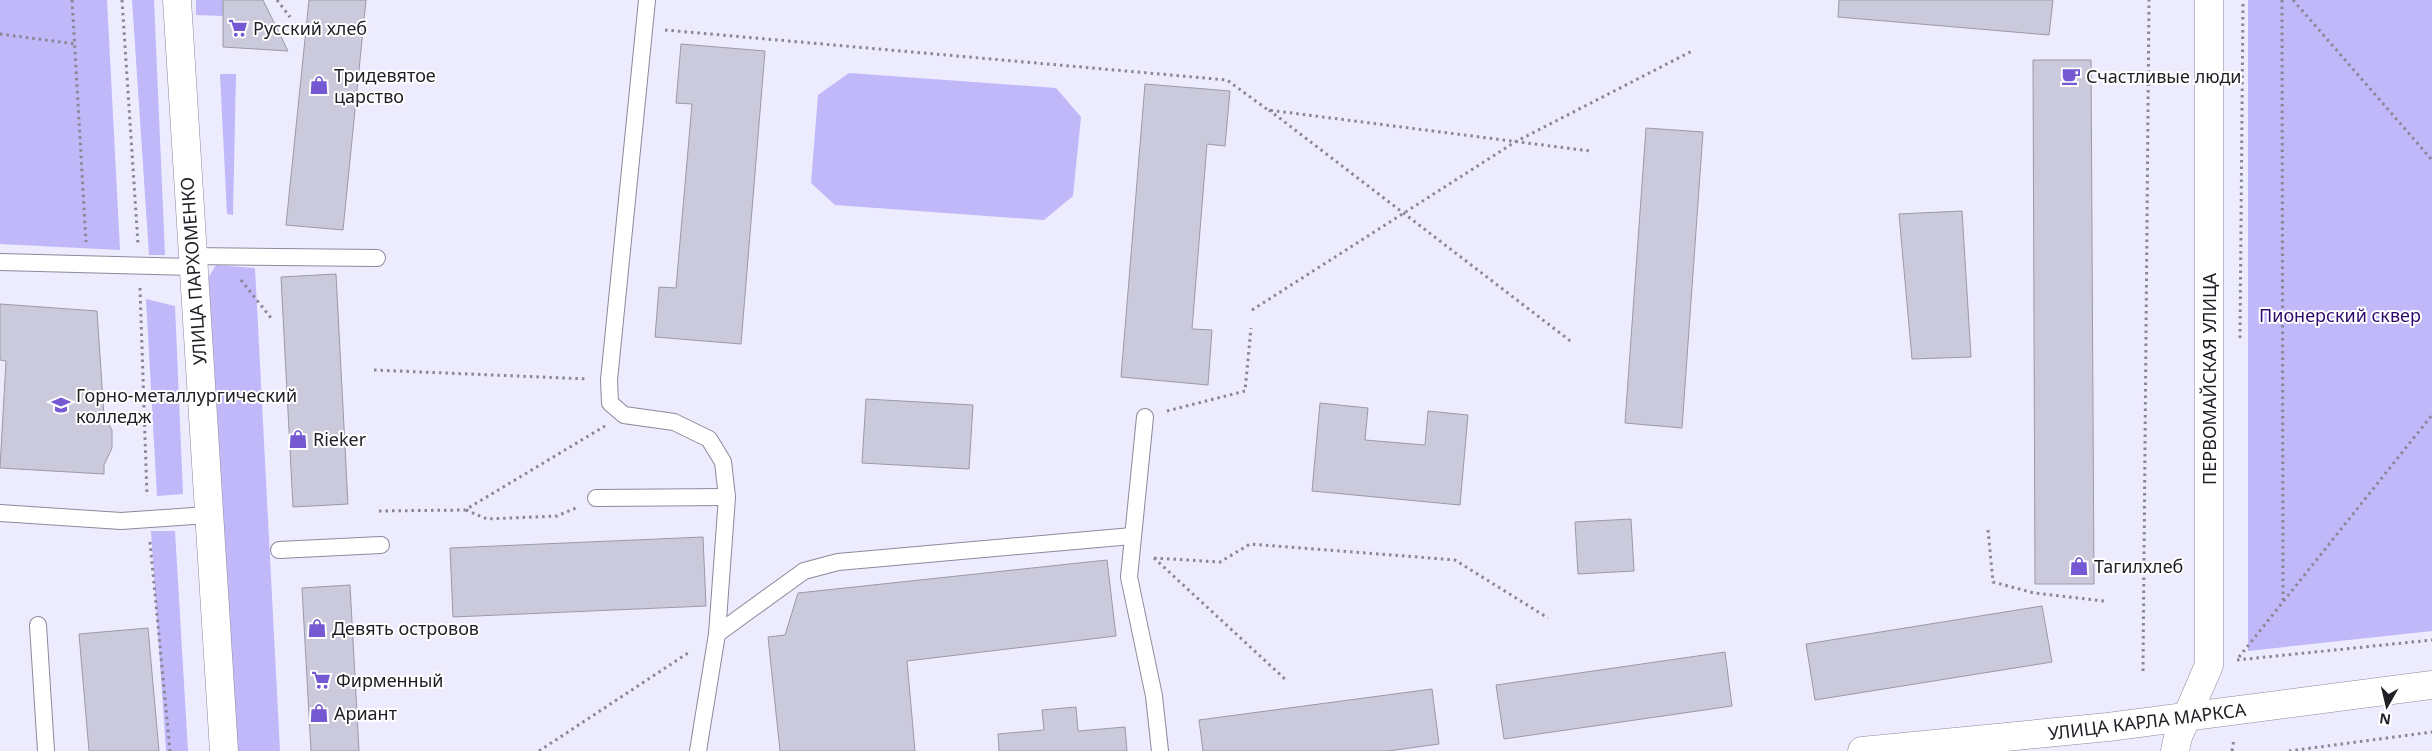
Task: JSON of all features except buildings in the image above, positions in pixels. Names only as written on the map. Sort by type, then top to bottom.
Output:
[{"type":"street","name":"УЛИЦА ПАРХОМЕНКО","points":[[177,0],[224,751]]},
{"type":"street","name":"ПЕРВОМАЙСКАЯ УЛИЦА","points":[[2176,751],[2178,738],[2209,665],[2209,0]]},
{"type":"street","name":"УЛИЦА КАРЛА МАРКСА","points":[[1862,751],[2108,727],[2432,685]]},
{"type":"lane","points":[[647,0],[609,380],[610,403],[624,415],[674,422],[709,440],[723,462],[727,497],[717,634],[696,751]]},
{"type":"lane","points":[[0,262],[139,266],[192,262],[222,257],[377,258]]},
{"type":"lane","points":[[1145,417],[1129,577],[1154,696],[1160,751]]},
{"type":"lane","points":[[596,498],[727,497]]},
{"type":"lane","points":[[0,513],[121,520],[208,515]]},
{"type":"lane","points":[[717,634],[804,570],[838,562],[1132,536]]},
{"type":"lane","points":[[279,550],[381,545]]},
{"type":"lane","points":[[38,625],[46,751]]},
{"type":"path","points":[[72,0],[76,44],[87,266]]},
{"type":"path","points":[[122,0],[139,266],[148,518],[170,751]]},
{"type":"path","points":[[277,0],[290,17]]},
{"type":"path","points":[[2143,671],[2149,0]]},
{"type":"path","points":[[2240,340],[2243,0]]},
{"type":"path","points":[[2282,0],[2284,600]]},
{"type":"path","points":[[2293,0],[2432,160]]},
{"type":"path","points":[[645,29],[1227,80],[1573,344]]},
{"type":"path","points":[[0,34],[76,44]]},
{"type":"path","points":[[1252,310],[1515,142],[1694,50]]},
{"type":"path","points":[[1268,110],[1590,151]]},
{"type":"path","points":[[222,257],[271,318]]},
{"type":"path","points":[[1145,417],[1245,391],[1251,328]]},
{"type":"path","points":[[374,370],[609,380]]},
{"type":"path","points":[[465,510],[624,415]]},
{"type":"path","points":[[2237,660],[2432,416]]},
{"type":"path","points":[[380,511],[465,510],[487,519],[557,516],[596,498]]},
{"type":"path","points":[[1988,530],[1993,582],[2034,593],[2104,601]]},
{"type":"path","points":[[1132,536],[1286,680]]},
{"type":"path","points":[[1154,558],[1220,562],[1250,544],[1455,560],[1548,618]]},
{"type":"path","points":[[539,751],[717,634]]},
{"type":"path","points":[[2237,660],[2432,640]]},
{"type":"path","points":[[2237,650],[2237,660]]},
{"type":"path","points":[[2289,751],[2432,732]]},
{"type":"green space","points":[[0,0],[107,0],[120,250],[0,244]]},
{"type":"green space","points":[[132,0],[154,0],[165,255],[149,255]]},
{"type":"green space","points":[[196,0],[223,0],[223,16],[196,15]]},
{"type":"green space","name":"Пионерский сквер","points":[[2248,0],[2432,0],[2432,631],[2248,651]]},
{"type":"green space","points":[[849,73],[1056,88],[1081,117],[1073,196],[1044,220],[835,205],[811,183],[818,95]]},
{"type":"green space","points":[[220,74],[236,74],[233,215],[227,214]]},
{"type":"green space","points":[[216,265],[255,268],[280,751],[235,751],[208,278]]},
{"type":"green space","points":[[146,299],[175,306],[183,494],[157,496]]},
{"type":"green space","points":[[151,531],[175,531],[188,751],[166,751]]},
{"type":"place","name":"Русский хлеб","points":[[238,28]]},
{"type":"place","name":"Счастливые люди","points":[[2071,76]]},
{"type":"place","name":"Тридевятое царство","points":[[319,85]]},
{"type":"place","name":"Горно-металлургический колледж","points":[[61,405]]},
{"type":"place","name":"Rieker","points":[[298,439]]},
{"type":"place","name":"Тагилхлеб","points":[[2079,566]]},
{"type":"place","name":"Девять островов","points":[[317,628]]},
{"type":"place","name":"Фирменный","points":[[321,680]]},
{"type":"place","name":"Ариант","points":[[319,713]]}]
